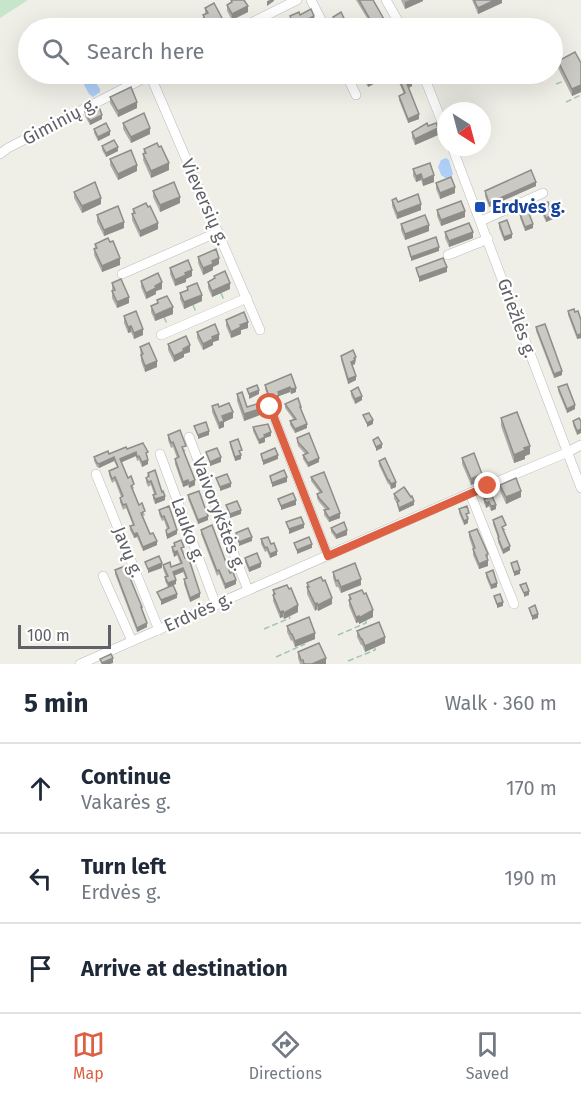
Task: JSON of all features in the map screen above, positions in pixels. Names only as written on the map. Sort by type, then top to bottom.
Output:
[{"type":"street","points":[[261,18],[297,0]]},
{"type":"street","points":[[311,0],[320,18]]},
{"type":"street","points":[[386,0],[396,18]]},
{"type":"street","name":"Giminių g.","points":[[0,154],[132,84]]},
{"type":"street","name":"Vieversių g.","points":[[155,84],[260,330]]},
{"type":"street","points":[[351,84],[356,95]]},
{"type":"street","points":[[427,84],[437,109]]},
{"type":"street","name":"Griežlės g.","points":[[455,156],[581,488]]},
{"type":"street","points":[[481,222],[543,193]]},
{"type":"street","points":[[122,274],[218,232]]},
{"type":"street","points":[[448,255],[488,239]]},
{"type":"street","points":[[161,335],[247,298]]},
{"type":"street","points":[[270,407],[328,556]]},
{"type":"street","name":"Vaivorykštės g.","points":[[189,437],[248,590]]},
{"type":"street","name":"Erdvės g.","points":[[80,664],[581,445]]},
{"type":"street","name":"Lauko g.","points":[[160,454],[216,605]]},
{"type":"street","name":"Javų g.","points":[[96,474],[159,630]]},
{"type":"street","points":[[470,493],[514,604]]},
{"type":"street","points":[[103,576],[132,641]]},
{"type":"path","points":[[566,102],[581,95]]},
{"type":"path","points":[[264,628],[290,618],[290,616]]},
{"type":"path","points":[[338,635],[366,621]]},
{"type":"path","points":[[276,657],[305,645],[304,643]]},
{"type":"path","points":[[348,661],[375,650],[375,648]]},
{"type":"green space","points":[[0,0],[28,0],[0,18]]},
{"type":"water","points":[[84,84],[97,84],[100,92],[93,97]]},
{"type":"water","points":[[446,158],[449,160],[453,174],[447,179],[441,175],[438,167],[441,160]]},
{"type":"building","points":[[231,0],[244,0],[248,6],[232,14],[227,5],[232,2]]},
{"type":"building","points":[[359,0],[373,0],[383,18],[369,18]]},
{"type":"building","points":[[474,0],[495,0],[478,8]]},
{"type":"building","points":[[214,3],[222,18],[204,18],[203,15],[208,13],[205,8]]},
{"type":"building","points":[[311,9],[314,16],[291,18],[290,16],[299,12],[300,15]]},
{"type":"building","points":[[341,12],[344,18],[333,18]]},
{"type":"building","points":[[575,52],[581,63],[581,85],[572,89],[563,71],[563,58]]},
{"type":"building","points":[[401,84],[407,84],[419,114],[408,119],[399,96],[405,93]]},
{"type":"building","points":[[131,87],[137,102],[118,111],[110,97]]},
{"type":"building","points":[[99,107],[102,115],[90,121],[85,112]]},
{"type":"building","points":[[144,113],[150,128],[131,137],[123,123]]},
{"type":"building","points":[[106,123],[110,131],[98,137],[94,129]]},
{"type":"building","points":[[427,123],[428,126],[436,123],[437,126],[437,128],[415,139],[412,132]]},
{"type":"building","points":[[114,140],[118,147],[106,153],[102,146]]},
{"type":"building","points":[[157,143],[159,147],[161,146],[169,163],[151,171],[143,154],[146,153],[144,149]]},
{"type":"building","points":[[131,150],[137,165],[118,174],[110,159]]},
{"type":"building","points":[[430,163],[434,175],[423,180],[421,174],[416,176],[413,169]]},
{"type":"building","points":[[531,170],[536,182],[489,203],[485,191]]},
{"type":"building","points":[[451,177],[455,187],[440,193],[436,183]]},
{"type":"building","points":[[95,182],[101,198],[82,206],[74,192]]},
{"type":"building","points":[[174,182],[180,197],[160,205],[153,191]]},
{"type":"building","points":[[418,194],[421,204],[397,213],[392,200],[396,198],[398,202]]},
{"type":"building","points":[[461,201],[465,211],[441,220],[437,210]]},
{"type":"building","points":[[548,202],[553,215],[546,218],[540,205]]},
{"type":"building","points":[[146,203],[148,207],[150,206],[158,223],[140,231],[132,214],[135,213],[133,209]]},
{"type":"building","points":[[118,206],[124,222],[104,230],[97,215]]},
{"type":"building","points":[[528,211],[533,224],[525,227],[520,214]]},
{"type":"building","points":[[425,215],[429,225],[405,234],[401,224]]},
{"type":"building","points":[[507,220],[512,234],[504,237],[499,223]]},
{"type":"building","points":[[469,223],[473,232],[449,241],[445,232]]},
{"type":"building","points":[[436,237],[439,247],[411,257],[408,247]]},
{"type":"building","points":[[108,238],[110,242],[113,241],[120,258],[102,266],[94,249],[97,248],[95,244]]},
{"type":"building","points":[[216,249],[219,258],[212,261],[213,264],[203,268],[198,257]]},
{"type":"building","points":[[443,258],[447,267],[419,277],[416,268]]},
{"type":"building","points":[[188,260],[192,270],[175,280],[170,268]]},
{"type":"building","points":[[225,271],[230,283],[212,291],[208,282]]},
{"type":"building","points":[[158,273],[162,282],[146,293],[141,281]]},
{"type":"building","points":[[121,279],[129,297],[117,302],[112,291],[115,290],[112,283]]},
{"type":"building","points":[[197,283],[202,295],[184,302],[180,293]]},
{"type":"building","points":[[167,296],[173,307],[155,315],[151,306],[158,303],[157,300]]},
{"type":"building","points":[[574,309],[575,312],[578,311],[581,320],[581,334],[577,335],[568,311]]},
{"type":"building","points":[[136,311],[143,329],[134,333],[131,326],[128,327],[124,316]]},
{"type":"building","points":[[244,312],[248,322],[231,332],[226,320]]},
{"type":"building","points":[[215,324],[219,334],[203,344],[197,332]]},
{"type":"building","points":[[545,324],[562,371],[554,374],[536,327]]},
{"type":"building","points":[[186,336],[190,345],[174,356],[168,344]]},
{"type":"building","points":[[149,343],[157,361],[145,366],[140,347]]},
{"type":"building","points":[[353,350],[356,357],[351,362],[356,376],[348,379],[341,356]]},
{"type":"building","points":[[291,374],[296,388],[291,389],[290,387],[278,392],[279,395],[269,396],[265,385]]},
{"type":"building","points":[[567,384],[575,405],[567,409],[558,387]]},
{"type":"building","points":[[257,385],[259,390],[249,394],[247,389]]},
{"type":"building","points":[[358,387],[362,396],[355,399],[351,391]]},
{"type":"building","points":[[242,392],[247,407],[263,402],[265,407],[244,414],[237,394]]},
{"type":"building","points":[[298,398],[307,424],[295,429],[290,421],[296,419],[285,404]]},
{"type":"building","points":[[229,403],[233,412],[222,416],[224,421],[219,423],[212,406],[218,404],[219,407]]},
{"type":"building","points":[[517,412],[530,446],[514,455],[501,418]]},
{"type":"building","points":[[369,413],[373,420],[367,423],[363,415]]},
{"type":"building","points":[[579,418],[581,429],[577,431],[573,421]]},
{"type":"building","points":[[206,422],[209,431],[198,435],[194,426]]},
{"type":"building","points":[[268,424],[271,432],[259,440],[253,427]]},
{"type":"building","points":[[180,430],[186,446],[182,447],[195,480],[189,483],[188,480],[183,482],[175,459],[179,457],[168,435]]},
{"type":"building","points":[[309,433],[319,458],[308,463],[303,455],[308,453],[297,438]]},
{"type":"building","points":[[378,437],[382,444],[376,447],[373,440]]},
{"type":"building","points":[[238,439],[242,450],[239,451],[241,455],[235,457],[230,442]]},
{"type":"building","points":[[143,443],[148,452],[146,453],[148,460],[142,462],[136,452],[120,459],[128,478],[131,476],[134,484],[131,486],[139,505],[142,503],[145,511],[141,513],[150,534],[153,533],[157,541],[143,547],[137,533],[134,534],[130,526],[134,525],[126,504],[123,505],[120,498],[123,496],[115,477],[112,479],[109,471],[118,467],[114,457],[99,464],[94,457],[108,451],[109,454]]},
{"type":"building","points":[[217,448],[221,457],[210,462],[206,452]]},
{"type":"building","points":[[275,448],[278,455],[263,461],[261,454]]},
{"type":"building","points":[[474,453],[482,474],[471,479],[462,458]]},
{"type":"building","points":[[385,458],[396,482],[391,484],[379,461]]},
{"type":"building","points":[[155,470],[165,496],[155,499],[153,495],[156,494],[151,481],[148,482],[146,478],[149,476],[148,473]]},
{"type":"building","points":[[284,470],[287,477],[272,483],[270,476]]},
{"type":"building","points":[[324,472],[340,513],[329,518],[324,510],[329,509],[317,494],[322,492],[311,477]]},
{"type":"building","points":[[227,474],[231,483],[220,487],[216,478]]},
{"type":"building","points":[[516,478],[521,491],[506,497],[500,485]]},
{"type":"building","points":[[404,487],[414,501],[399,508],[397,502],[399,501],[394,494]]},
{"type":"building","points":[[199,491],[208,516],[198,520],[188,495]]},
{"type":"building","points":[[293,493],[296,500],[281,506],[278,499]]},
{"type":"building","points":[[492,496],[496,505],[491,506],[484,499]]},
{"type":"building","points":[[237,501],[241,510],[230,514],[226,505]]},
{"type":"building","points":[[169,506],[177,530],[167,535],[166,530],[169,528],[159,510]]},
{"type":"building","points":[[467,506],[468,519],[464,521],[459,509]]},
{"type":"building","points":[[502,516],[506,525],[502,527],[510,546],[503,550],[493,520]]},
{"type":"building","points":[[301,517],[304,524],[289,529],[286,522]]},
{"type":"building","points":[[344,522],[347,530],[336,535],[331,528]]},
{"type":"building","points":[[212,525],[230,573],[233,572],[236,580],[225,584],[219,570],[217,571],[201,530]]},
{"type":"building","points":[[248,528],[252,537],[239,542],[236,533]]},
{"type":"building","points":[[477,529],[488,554],[486,555],[488,560],[479,564],[469,532]]},
{"type":"building","points":[[268,537],[271,544],[274,543],[277,551],[270,554],[261,539]]},
{"type":"building","points":[[309,537],[312,544],[297,550],[294,543]]},
{"type":"building","points":[[181,540],[184,547],[181,548],[185,558],[188,556],[200,593],[190,598],[183,568],[173,572],[176,580],[168,583],[165,577],[168,576],[163,565],[170,562],[171,567],[182,563],[177,551],[174,552],[172,547],[175,546],[174,543]]},
{"type":"building","points":[[257,553],[261,563],[249,568],[245,558]]},
{"type":"building","points":[[159,556],[162,563],[148,569],[145,562]]},
{"type":"building","points":[[517,561],[520,570],[514,572],[511,563]]},
{"type":"building","points":[[355,563],[361,579],[341,587],[333,572]]},
{"type":"building","points":[[125,566],[147,623],[137,628],[115,570]]},
{"type":"building","points":[[493,570],[497,583],[491,585],[486,573]]},
{"type":"building","points":[[321,577],[323,581],[325,580],[332,598],[318,605],[315,604],[307,583]]},
{"type":"building","points":[[526,583],[529,591],[524,593],[520,585]]},
{"type":"building","points":[[173,585],[177,594],[161,600],[157,592]]},
{"type":"building","points":[[287,585],[289,589],[291,588],[298,605],[284,613],[280,612],[273,590]]},
{"type":"building","points":[[362,590],[364,594],[366,593],[373,610],[359,618],[359,616],[356,617],[349,595]]},
{"type":"building","points":[[500,594],[503,602],[497,604],[494,596]]},
{"type":"building","points":[[535,605],[538,614],[532,616],[529,608]]},
{"type":"building","points":[[309,617],[315,633],[295,641],[287,626]]},
{"type":"building","points":[[379,622],[385,637],[365,646],[357,631]]},
{"type":"building","points":[[319,643],[326,658],[312,664],[304,664],[298,652]]},
{"type":"building","points":[[111,654],[113,658],[102,663],[100,659]]},
{"type":"place","name":"Erdvės g.","points":[[480,207]]},
{"type":"route","points":[[270,407],[328,556],[488,486]]}]
